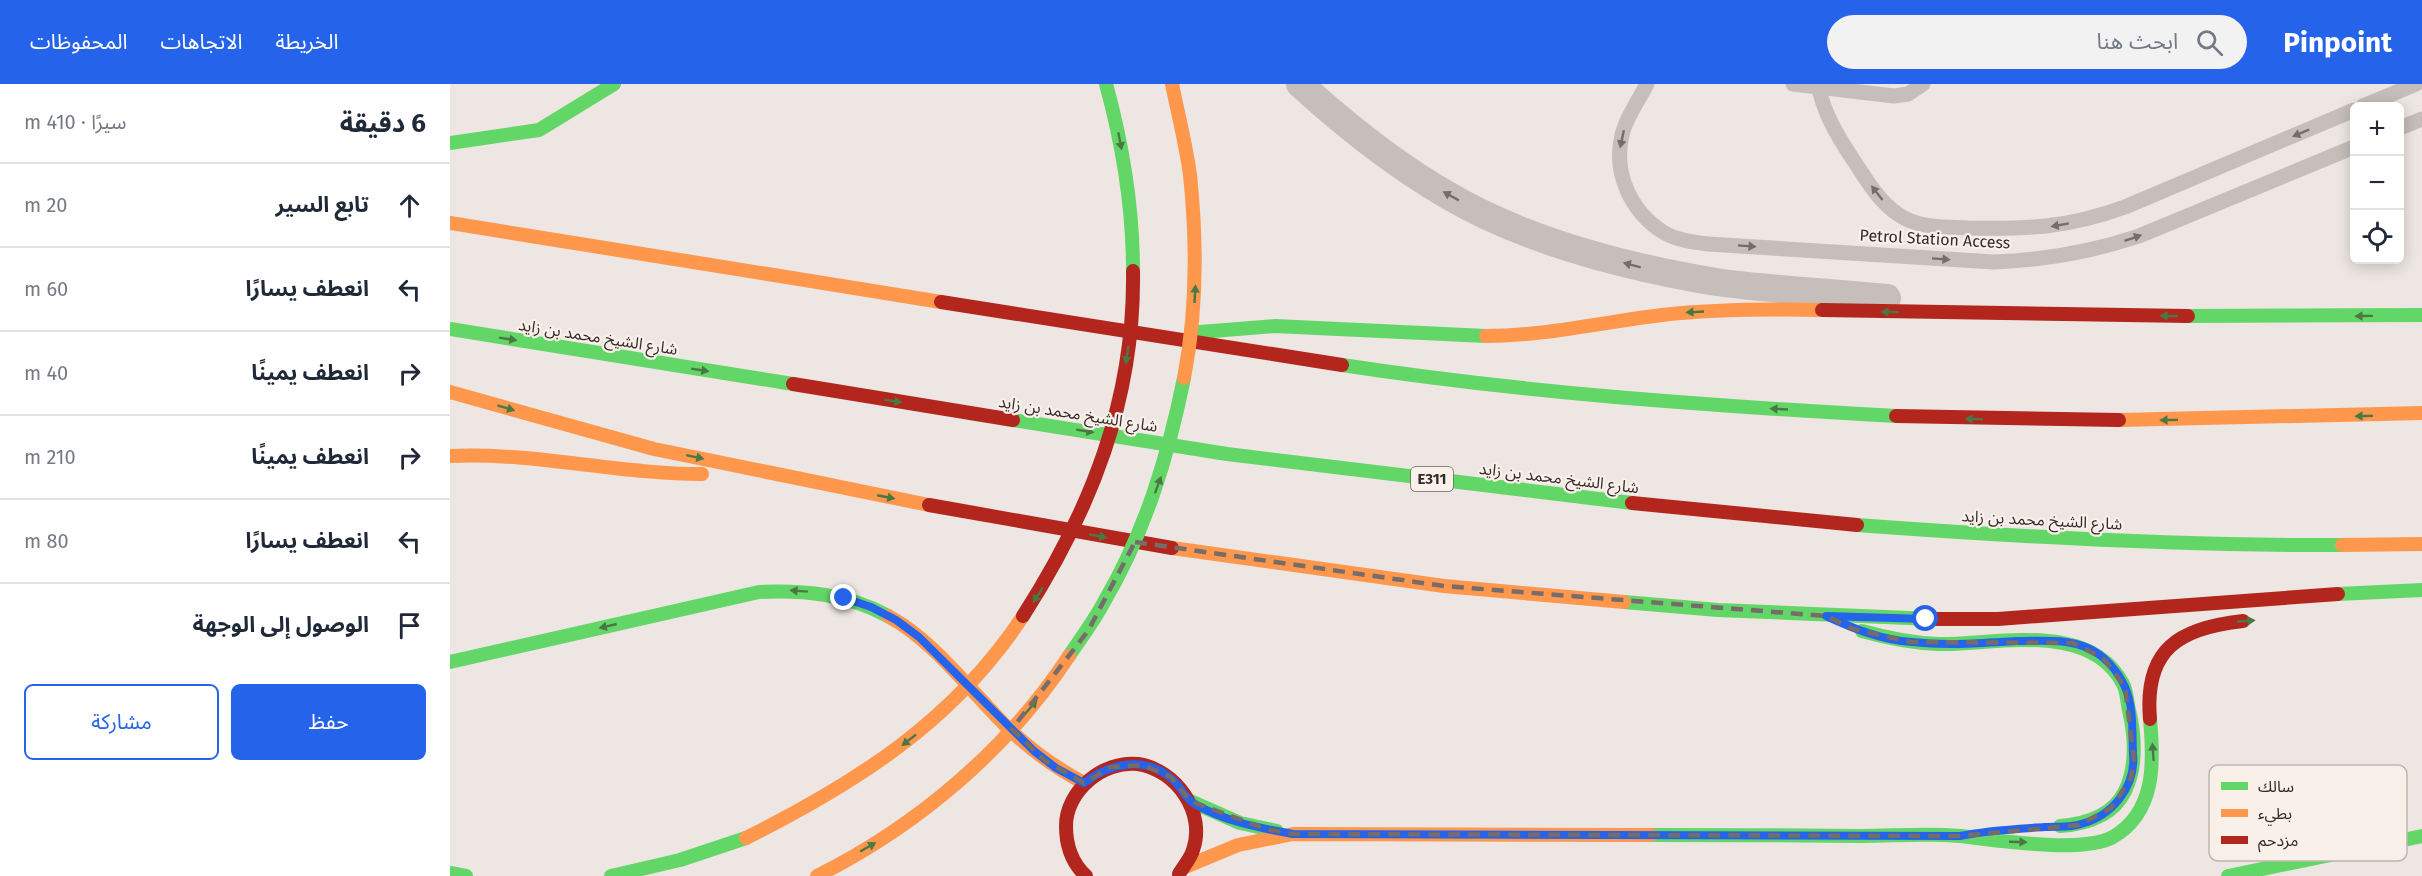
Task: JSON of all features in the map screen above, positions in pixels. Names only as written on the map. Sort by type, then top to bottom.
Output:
[{"type":"main road","points":[[450,143],[539,130],[614,84]]},
{"type":"main road","points":[[610,876],[653,868],[701,855],[746,838],[834,792],[877,764],[918,733],[991,659],[1023,619],[1051,575],[1075,530],[1095,482],[1111,433],[1123,383],[1132,322],[1134,281],[1132,219],[1118,128],[1106,84]]},
{"type":"main road","points":[[817,876],[878,842],[927,807],[973,769],[1015,726],[1054,680],[1088,631],[1118,579],[1143,525],[1164,469],[1179,411],[1190,353],[1195,293],[1195,233],[1190,174],[1172,84]]},
{"type":"main road","points":[[450,223],[1165,338],[1383,371],[1557,391],[1743,407],[1907,417],[2082,422],[2422,413]]},
{"type":"main road","points":[[1165,338],[1229,327],[1262,325],[1301,325],[1453,336],[1502,336],[1554,332],[1687,312],[1744,309],[2276,317],[2422,315]]},
{"type":"main road","name":"شارع الشيخ محمد بن زايد","points":[[450,330],[1227,454],[1591,499],[1771,518],[1952,532],[2155,542],[2422,544]]},
{"type":"main road","points":[[450,392],[654,449],[1074,532],[1328,571],[1581,600],[1826,616],[1998,619],[2422,591]]},
{"type":"main road","points":[[450,456],[474,454],[509,456],[640,473],[715,474],[753,470]]},
{"type":"main road","points":[[450,662],[759,592],[788,590],[816,592],[871,607],[896,620],[919,637],[1034,751],[1056,768],[1084,783]]},
{"type":"main road","points":[[2348,608],[2397,592]]},
{"type":"main road","points":[[1826,616],[1853,629],[1911,642],[1940,644],[2055,640],[2090,649],[2104,659],[2116,672],[2125,687],[2130,704],[2134,760],[2130,778],[2123,795],[2096,819],[2079,825],[2046,827]]},
{"type":"main road","points":[[1960,836],[1996,841],[2082,844],[2101,842],[2118,832],[2133,820],[2144,804],[2151,785],[2154,766],[2149,703],[2150,684],[2156,666],[2166,650],[2179,637],[2195,628],[2214,623],[2260,620]]},
{"type":"main road","points":[[1086,876],[1071,856],[1066,837],[1067,817],[1073,799],[1084,783],[1097,773],[1126,764],[1157,769],[1171,777],[1190,801],[1196,818],[1197,835],[1193,852],[1181,871]]},
{"type":"main road","points":[[1190,801],[1240,822],[1293,834]]},
{"type":"main road","points":[[1181,871],[1210,854],[1237,844],[1265,837],[1293,834],[1960,836],[2013,829]]},
{"type":"main road","points":[[2407,839],[2422,836]]},
{"type":"main road","points":[[2228,876],[2301,861]]},
{"type":"main road","points":[[450,873],[466,876]]},
{"type":"street","points":[[1300,84],[1338,118],[1383,153],[1450,197],[1514,227],[1580,251],[1648,270],[1718,282],[1897,299],[1981,313]]},
{"type":"lane","name":"Petrol Station Access","points":[[1649,84],[1623,132],[1619,155],[1622,178],[1631,200],[1645,218],[1663,232],[1684,241],[1708,244],[1994,262],[2031,261],[2068,256],[2104,248],[2139,236],[2350,149]]},
{"type":"lane","points":[[1793,84],[1894,96],[1908,94],[1923,84]]},
{"type":"lane","points":[[2373,102],[2416,84]]},
{"type":"lane","name":"Petrol Station Access","points":[[1818,86],[1828,118],[1876,194],[1905,219],[1923,225],[1942,227],[2027,229],[2096,218],[2350,112]]},
{"type":"lane","points":[[2404,126],[2422,119]]},
{"type":"highlighted area","points":[[1135,542],[1444,586],[1826,616],[1853,629],[1911,642],[2073,643],[2104,659],[2125,687],[2134,760],[2131,778],[2111,808],[2079,825],[1960,836],[1293,834],[1266,829],[1190,801],[1171,777],[1142,765],[1111,767],[1084,783],[1044,760],[1012,729],[1088,631]]},
{"type":"traffic: fast","points":[[450,143],[539,130],[614,84]]},
{"type":"traffic: fast","points":[[1106,84],[1126,177],[1133,271]]},
{"type":"traffic: fast","points":[[2188,316],[2422,315]]},
{"type":"traffic: fast","points":[[1200,332],[1275,326],[1486,336]]},
{"type":"traffic: fast","points":[[450,329],[793,384]]},
{"type":"traffic: fast","points":[[1342,365],[1549,391],[1757,408],[1896,416]]},
{"type":"traffic: fast","points":[[1069,656],[1092,623],[1132,549],[1171,436],[1184,378]]},
{"type":"traffic: fast","points":[[1013,420],[1227,454],[1632,503]]},
{"type":"traffic: fast","points":[[1857,525],[2099,540],[2342,545]]},
{"type":"traffic: fast","points":[[2338,594],[2422,590]]},
{"type":"traffic: fast","points":[[450,662],[759,592],[825,595],[857,603],[888,616]]},
{"type":"traffic: fast","points":[[1624,602],[1718,610],[1932,619]]},
{"type":"traffic: fast","points":[[1862,631],[1900,640],[1938,644],[2013,640],[2065,643],[2088,651],[2108,664],[2123,684],[2126,693],[2134,740],[2132,772],[2120,800],[2106,813],[2089,821],[2060,826]]},
{"type":"traffic: fast","points":[[1651,835],[1936,835],[2061,845],[2099,842],[2113,837],[2127,827],[2145,800],[2151,769],[2150,719]]},
{"type":"traffic: fast","points":[[1190,801],[1240,823],[1277,831]]},
{"type":"traffic: fast","points":[[2407,839],[2422,836]]},
{"type":"traffic: fast","points":[[611,876],[680,860],[746,838]]},
{"type":"traffic: fast","points":[[2228,876],[2301,861]]},
{"type":"traffic: fast","points":[[450,873],[466,876]]},
{"type":"traffic: slow","points":[[1172,84],[1188,164],[1194,226],[1193,302],[1184,378]]},
{"type":"traffic: slow","points":[[450,223],[941,302]]},
{"type":"traffic: slow","points":[[1486,336],[1552,331],[1682,313],[1822,310]]},
{"type":"traffic: slow","points":[[450,392],[654,449],[929,505]]},
{"type":"traffic: slow","points":[[2119,420],[2422,413]]},
{"type":"traffic: slow","points":[[450,456],[513,457],[639,471],[702,474]]},
{"type":"traffic: slow","points":[[2342,545],[2422,544]]},
{"type":"traffic: slow","points":[[1172,548],[1444,586],[1624,602]]},
{"type":"traffic: slow","points":[[888,616],[922,639],[937,653],[1026,745],[1084,783]]},
{"type":"traffic: slow","points":[[746,838],[826,795],[900,746],[966,687],[996,653],[1023,616]]},
{"type":"traffic: slow","points":[[817,876],[890,834],[957,782],[1018,723],[1069,656]]},
{"type":"traffic: slow","points":[[1185,867],[1238,845],[1293,834],[1651,835]]},
{"type":"traffic: jam","points":[[1023,616],[1069,535],[1104,452],[1117,408],[1126,364],[1132,318],[1133,271]]},
{"type":"traffic: jam","points":[[941,302],[1342,365]]},
{"type":"traffic: jam","points":[[1822,310],[2188,316]]},
{"type":"traffic: jam","points":[[793,384],[1013,420]]},
{"type":"traffic: jam","points":[[1896,416],[2119,420]]},
{"type":"traffic: jam","points":[[1632,503],[1857,525]]},
{"type":"traffic: jam","points":[[929,505],[1172,548]]},
{"type":"traffic: jam","points":[[1932,619],[1998,619],[2338,594]]},
{"type":"traffic: jam","points":[[2150,719],[2153,675],[2160,659],[2170,646],[2201,629],[2243,621]]},
{"type":"traffic: jam","points":[[1086,876],[1077,866],[1067,840],[1066,826],[1072,801],[1089,780],[1112,767],[1125,764],[1138,764],[1165,775],[1176,784],[1192,808],[1196,836],[1192,853],[1179,874]]},
{"type":"route","points":[[844,598],[871,607],[896,620],[919,637],[1034,751],[1056,768],[1084,783],[1097,773],[1111,767],[1126,764],[1142,765],[1157,769],[1171,777],[1190,801],[1215,813],[1266,829],[1293,834],[1960,836],[1995,830],[2079,825],[2096,819],[2111,808],[2123,795],[2134,760],[2130,704],[2125,687],[2116,672],[2090,649],[2055,640],[1940,644],[1911,642],[1853,629],[1826,616],[1926,619]]}]
